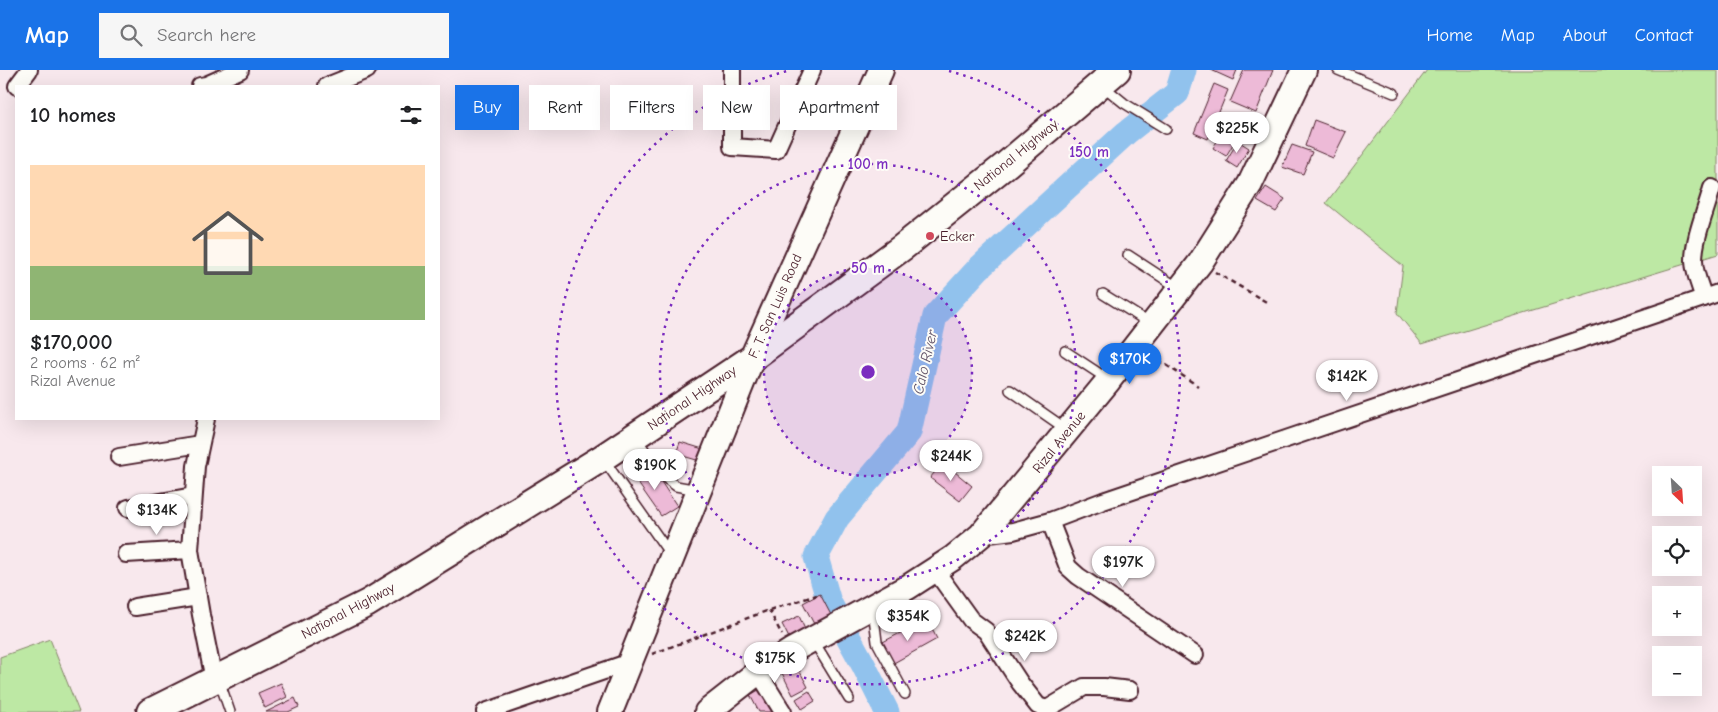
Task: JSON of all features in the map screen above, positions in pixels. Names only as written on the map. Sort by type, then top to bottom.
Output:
[{"type":"main road","name":"F. T. San Luis Road","points":[[610,712],[752,358],[881,70]]},
{"type":"main road","name":"Rizal Avenue","points":[[707,712],[758,672],[791,651],[867,611],[935,570],[981,535],[1137,346],[1200,263],[1250,184],[1304,70]]},
{"type":"main road","name":"National Highway","points":[[150,712],[368,603],[602,458],[752,358],[903,247],[1007,164],[1109,77]]},
{"type":"street","points":[[18,85],[29,70]]},
{"type":"street","points":[[205,82],[240,70]]},
{"type":"street","points":[[330,85],[367,70]]},
{"type":"street","points":[[732,70],[732,147],[776,150],[812,70]]},
{"type":"street","points":[[981,535],[1013,531],[1050,521],[1112,498],[1711,295],[1695,270],[1694,258],[1696,244],[1712,188]]},
{"type":"street","points":[[206,420],[196,466],[190,550],[216,679]]},
{"type":"street","points":[[119,457],[200,444]]},
{"type":"street","points":[[128,508],[194,496]]},
{"type":"street","points":[[1050,521],[1068,567],[1078,576],[1195,655]]},
{"type":"street","points":[[126,554],[190,550]]},
{"type":"street","points":[[935,570],[971,620],[986,631],[1020,683],[1038,706],[1047,709],[1084,687],[1104,686],[1130,690]]},
{"type":"street","points":[[135,607],[198,597]]},
{"type":"street","points":[[485,712],[630,662]]},
{"type":"street","points":[[758,672],[784,712]]},
{"type":"lane","points":[[1338,70],[1394,93]]},
{"type":"lane","points":[[1109,77],[1124,103],[1166,129]]},
{"type":"lane","points":[[1128,256],[1180,289]]},
{"type":"lane","points":[[1103,294],[1153,325]]},
{"type":"lane","points":[[1065,351],[1109,380]]},
{"type":"lane","points":[[1010,390],[1068,430]]},
{"type":"lane","points":[[634,436],[664,477],[676,486],[699,490]]},
{"type":"lane","points":[[602,458],[672,557]]},
{"type":"lane","points":[[867,611],[877,642],[905,694]]},
{"type":"lane","points":[[820,636],[849,698]]},
{"type":"lane","points":[[216,679],[230,712]]},
{"type":"path","points":[[1200,263],[1268,303]]},
{"type":"path","points":[[1137,346],[1198,386]]},
{"type":"path","points":[[630,662],[817,594]]},
{"type":"path","points":[[769,610],[791,651]]},
{"type":"green space","points":[[1427,70],[1718,70],[1718,254],[1422,344],[1397,313],[1403,266],[1326,203]]},
{"type":"green space","points":[[50,639],[79,712],[0,712],[0,657]]},
{"type":"building","points":[[1211,70],[1237,70],[1233,80]]},
{"type":"building","points":[[1244,70],[1273,70],[1256,113],[1230,102]]},
{"type":"building","points":[[1214,84],[1228,90],[1208,139],[1194,133]]},
{"type":"building","points":[[1314,120],[1346,132],[1333,158],[1305,146]]},
{"type":"building","points":[[1225,128],[1238,136],[1226,156],[1213,148]]},
{"type":"building","points":[[1238,141],[1249,148],[1237,168],[1226,161]]},
{"type":"building","points":[[1292,145],[1312,152],[1303,174],[1282,167]]},
{"type":"building","points":[[1266,187],[1285,199],[1276,212],[1257,201]]},
{"type":"building","points":[[680,442],[703,449],[700,461],[676,454]]},
{"type":"building","points":[[943,462],[972,486],[960,501],[930,478]]},
{"type":"building","points":[[650,465],[677,506],[661,516],[633,476]]},
{"type":"building","points":[[820,594],[831,615],[814,624],[803,603]]},
{"type":"building","points":[[799,616],[807,634],[791,642],[782,624]]},
{"type":"building","points":[[927,619],[937,639],[890,665],[879,644]]},
{"type":"building","points":[[797,666],[808,687],[793,695],[782,673]]},
{"type":"building","points":[[281,683],[287,697],[265,708],[258,693]]},
{"type":"building","points":[[764,687],[778,712],[759,712],[750,695]]},
{"type":"building","points":[[809,691],[815,701],[802,709],[796,699]]},
{"type":"building","points":[[295,698],[299,707],[288,712],[266,712]]},
{"type":"waterway","name":"Calo River","points":[[887,712],[829,602],[816,557],[837,518],[909,432],[935,316],[978,269],[1126,133],[1177,93],[1184,70]]},
{"type":"place","name":"Ecker","points":[[930,236]]}]
